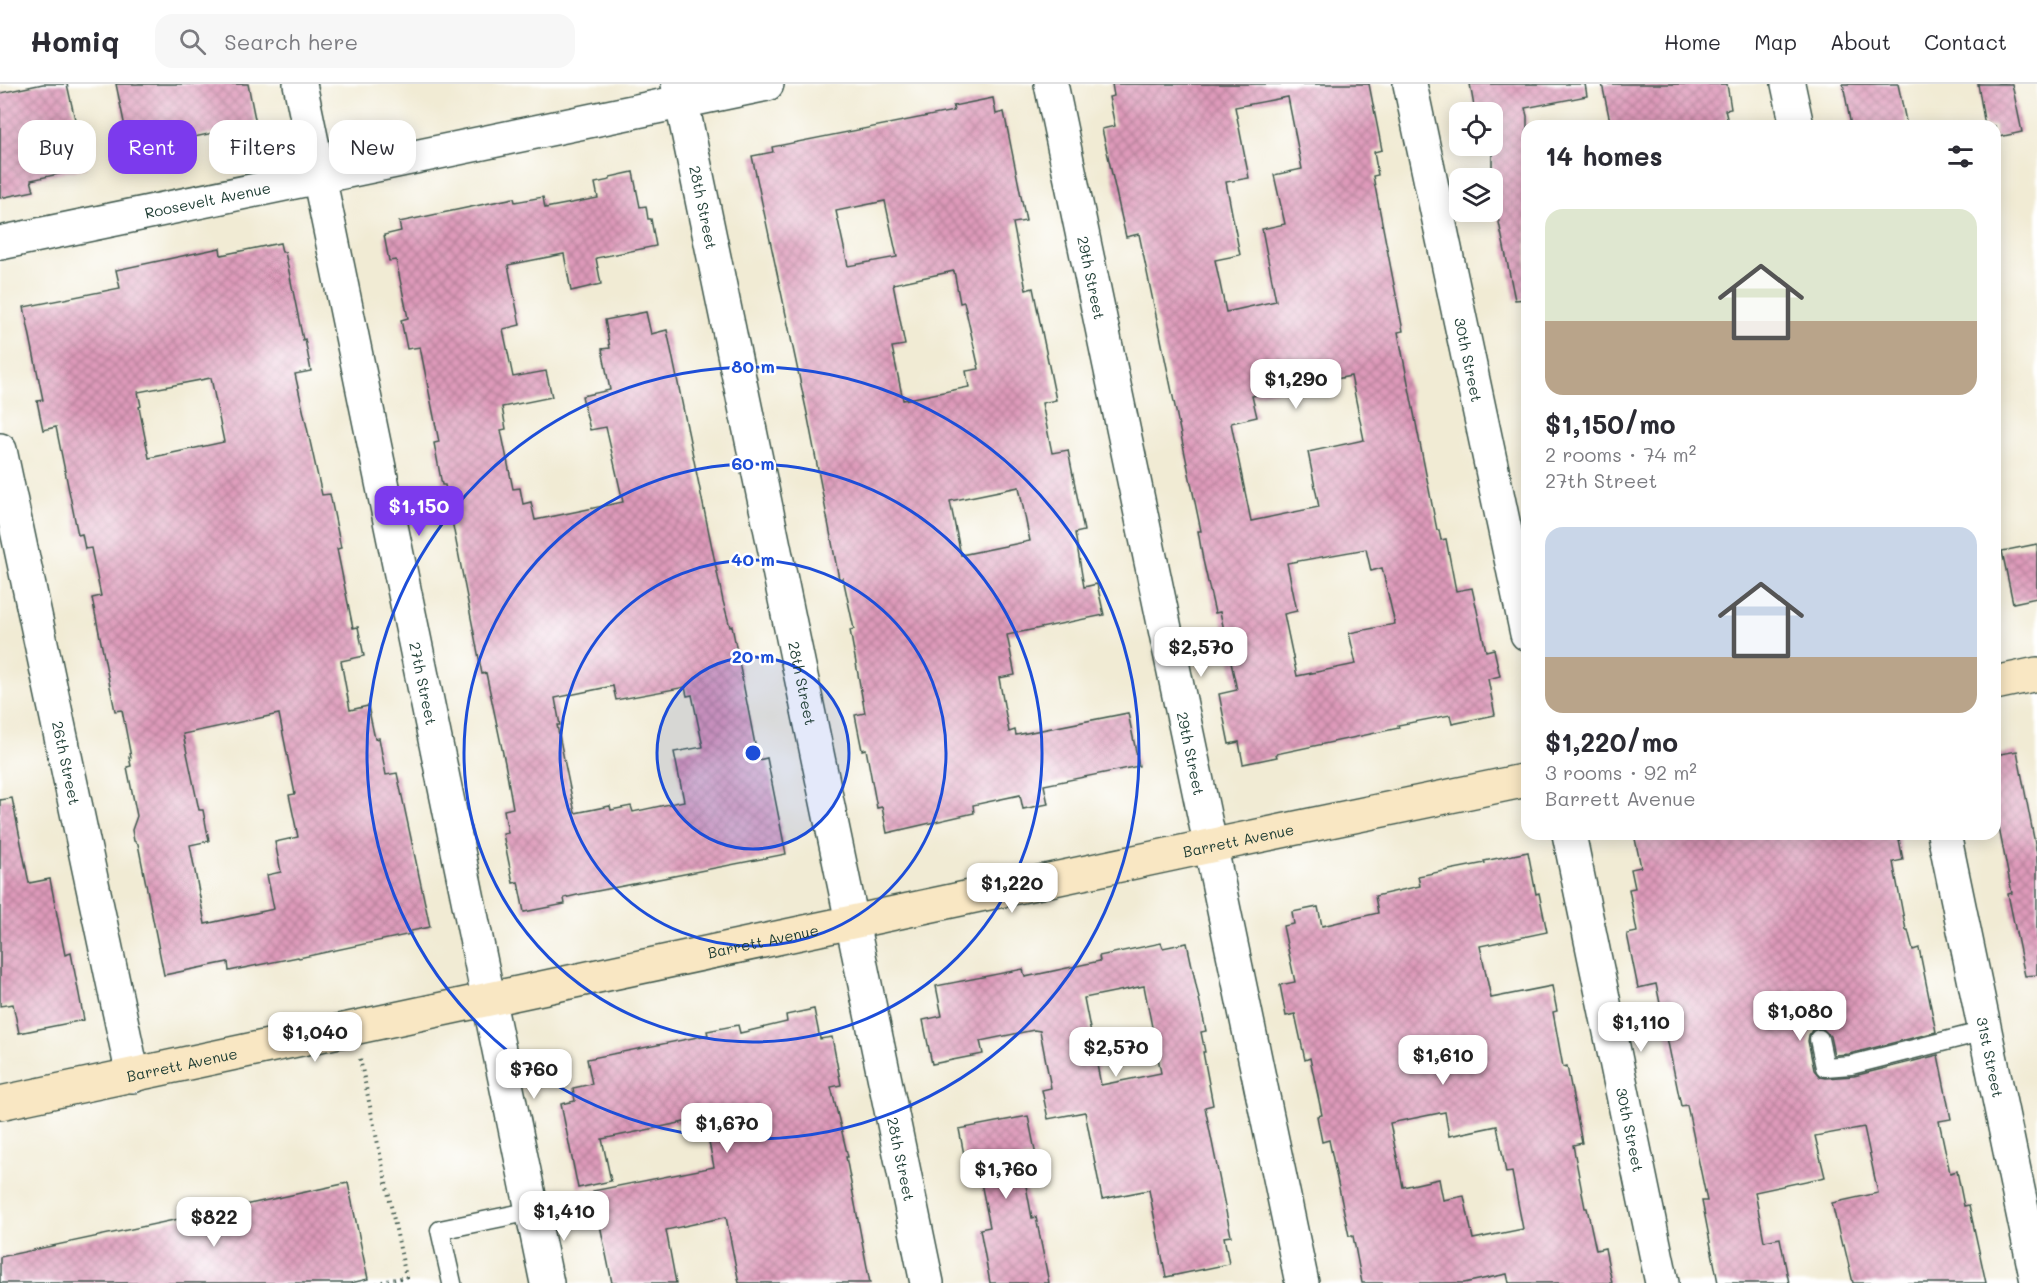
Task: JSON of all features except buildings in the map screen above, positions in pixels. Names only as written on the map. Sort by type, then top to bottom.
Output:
[{"type":"main road","points":[[2001,682],[2037,674]]},
{"type":"main road","name":"Barrett Avenue","points":[[0,1103],[1521,781]]},
{"type":"street","name":"27th Street","points":[[300,84],[547,1283]]},
{"type":"street","name":"Roosevelt Avenue","points":[[0,243],[319,177],[680,93],[766,84]]},
{"type":"street","name":"29th Street","points":[[1051,84],[1302,1283]]},
{"type":"street","name":"30th Street","points":[[1410,84],[1521,606]]},
{"type":"street","points":[[1788,84],[1796,120]]},
{"type":"street","name":"28th Street","points":[[680,93],[927,1283]]},
{"type":"street","name":"26th Street","points":[[0,450],[133,1076]]},
{"type":"street","name":"30th Street","points":[[1570,840],[1662,1283]]},
{"type":"street","name":"31st Street","points":[[1945,840],[2037,1281]]},
{"type":"lane","points":[[1819,1039],[1825,1067],[1851,1065],[1985,1032]]},
{"type":"lane","points":[[452,1283],[440,1230],[532,1211]]},
{"type":"path","points":[[354,1029],[406,1277],[377,1283]]}]
